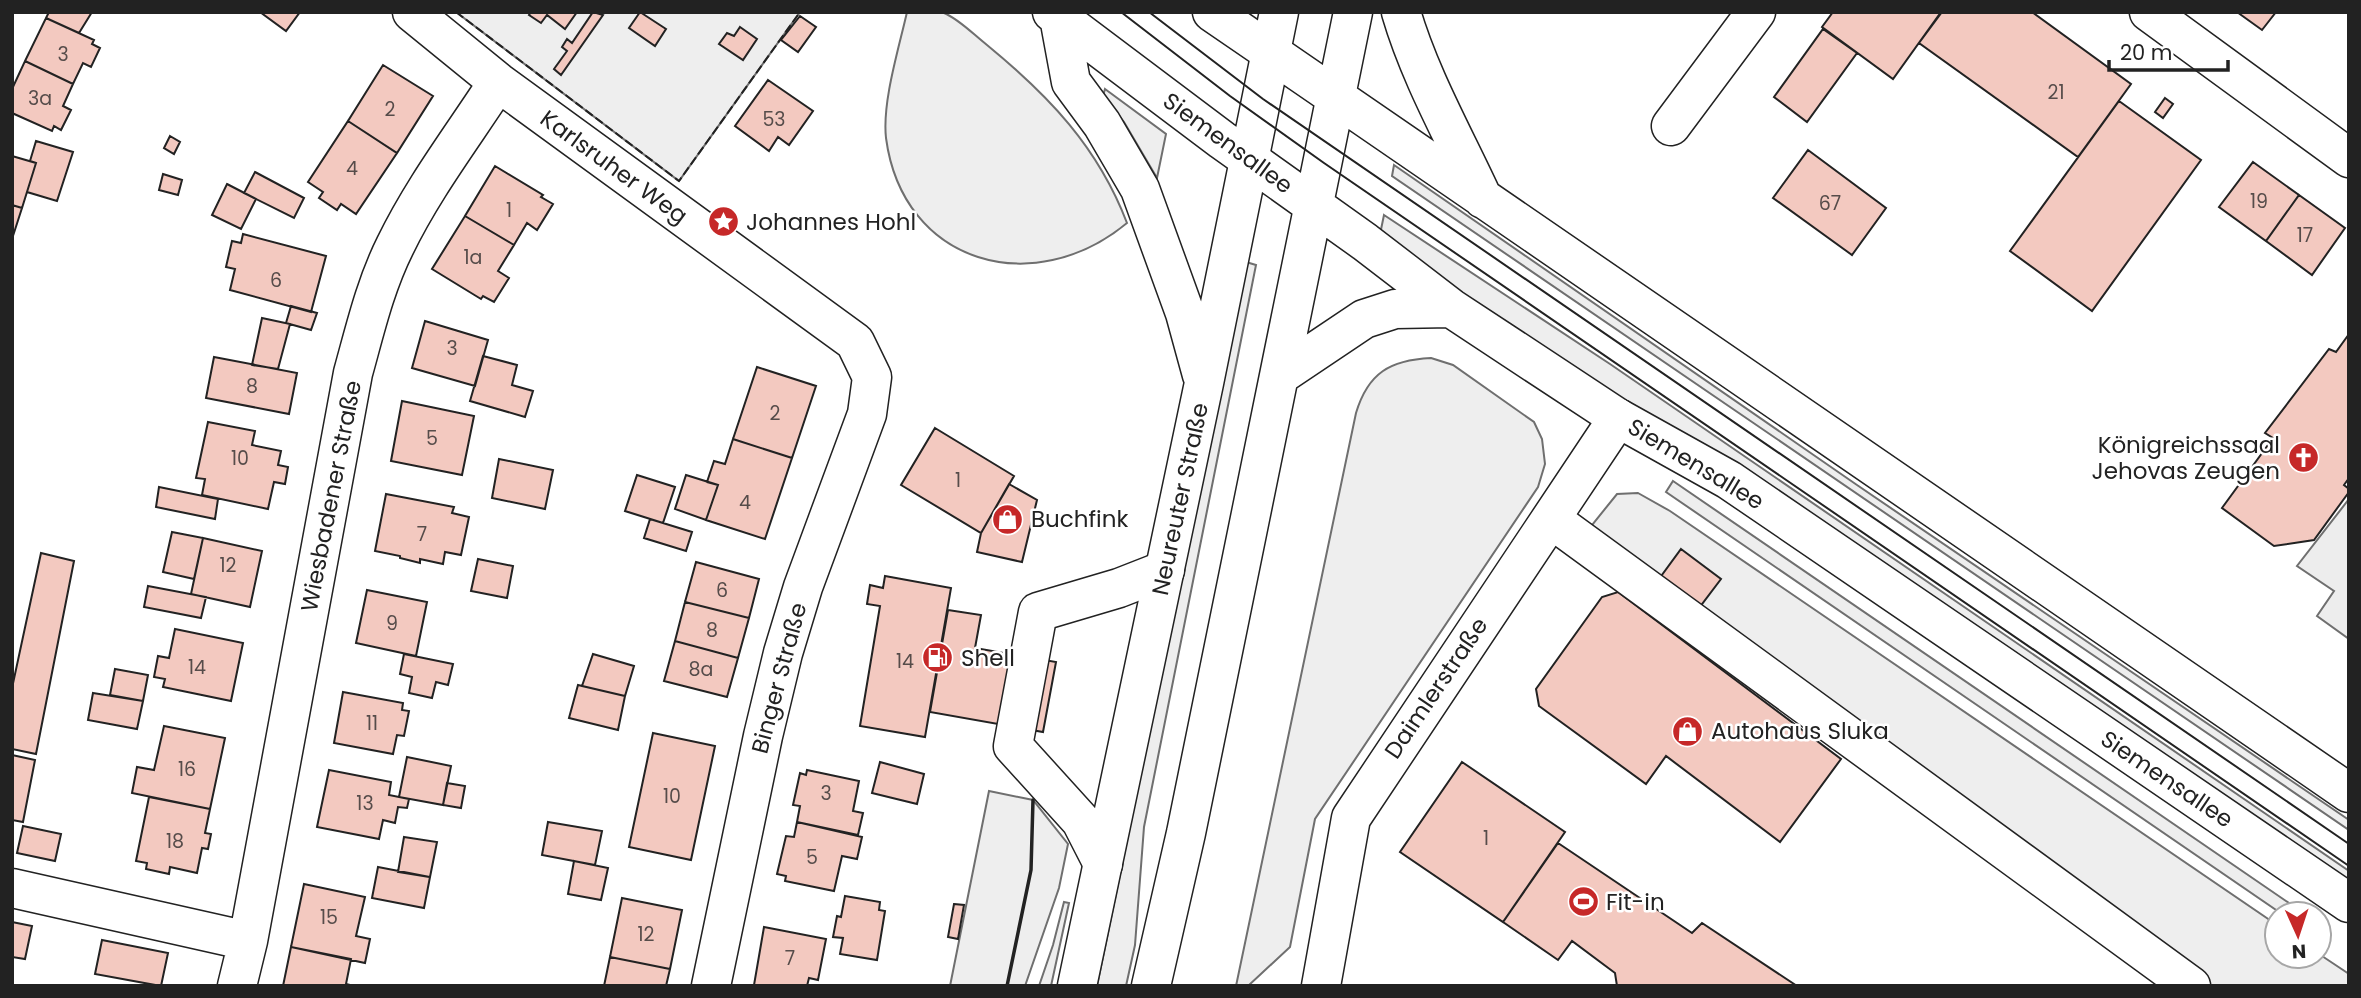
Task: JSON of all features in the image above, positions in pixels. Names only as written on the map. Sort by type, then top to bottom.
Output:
[{"type":"main road","name":"Karlsruher Weg","points":[[412,12],[498,82],[855,342],[872,377]]},
{"type":"main road","points":[[1212,12],[2349,793]]},
{"type":"main road","name":"Neureuter Straße","points":[[1077,986],[1279,12]]},
{"type":"main road","points":[[1157,979],[1353,12]]},
{"type":"main road","points":[[1401,12],[1430,87],[1483,199]]},
{"type":"main road","points":[[1671,126],[1756,12]]},
{"type":"main road","points":[[2149,12],[2349,158]]},
{"type":"main road","points":[[1055,15],[1071,82],[1130,168],[1149,211],[1185,313],[1204,383]]},
{"type":"main road","name":"Siemensallee","points":[[1055,15],[1451,308],[1618,418],[1729,480],[2349,903]]},
{"type":"main road","name":"Wiesbadener Straße","points":[[237,986],[248,941],[351,387],[366,325],[379,284],[412,213],[498,82]]},
{"type":"main road","points":[[1279,376],[1364,319],[1395,309],[1451,308]]},
{"type":"main road","name":"Binger Straße","points":[[711,986],[783,653],[803,587],[867,414],[872,377]]},
{"type":"main road","name":"Daimlerstraße","points":[[1321,986],[1351,818],[1618,418]]},
{"type":"main road","points":[[1551,519],[2191,986]]},
{"type":"main road","points":[[1103,864],[1081,821],[1013,746],[1038,612],[1119,588],[1165,570]]},
{"type":"main road","points":[[12,888],[248,941]]},
{"type":"shaded area","points":[[935,11],[950,16],[1031,84],[1069,125],[1102,170],[1127,223],[1091,247],[1052,260],[1014,263],[978,257],[945,241],[918,216],[897,181],[885,124],[889,92],[907,12]]},
{"type":"shaded area","points":[[456,12],[800,12],[679,181]]},
{"type":"shaded area","points":[[1105,89],[1166,134],[1157,178],[1124,122],[1103,96]]},
{"type":"shaded area","points":[[1394,165],[2349,820],[2349,830],[1392,176]]},
{"type":"shaded area","points":[[1384,215],[1610,364],[2349,871],[2349,887],[1641,411],[1378,244]]},
{"type":"shaded area","points":[[1246,262],[1256,265],[1144,827],[1135,945],[1126,986],[1097,986]]},
{"type":"shaded area","points":[[1431,358],[1453,365],[1534,422],[1542,439],[1545,464],[1538,487],[1315,819],[1290,947],[1248,986],[1236,986],[1356,413],[1367,388],[1383,371],[1404,362]]},
{"type":"shaded area","points":[[1673,481],[2285,900],[2263,901],[1666,492]]},
{"type":"shaded area","points":[[1638,493],[1670,511],[2263,915],[2263,970],[2333,970],[2333,963],[2349,974],[2349,986],[2203,986],[1588,530],[1617,494]]},
{"type":"shaded area","points":[[2349,499],[2349,639],[2317,616],[2334,591],[2297,566]]},
{"type":"shaded area","points":[[989,791],[1033,800],[1068,844],[1059,888],[1025,986],[950,986]]},
{"type":"shaded area","points":[[1064,902],[1069,903],[1051,986],[1039,986],[1053,945]]},
{"type":"building","points":[[49,12],[92,12],[79,33],[46,18]]},
{"type":"building","points":[[260,12],[300,12],[286,31]]},
{"type":"building","points":[[531,12],[577,12],[565,29],[547,15],[541,23],[529,15]]},
{"type":"building","points":[[593,12],[603,15],[561,75],[554,69],[567,51],[562,47],[567,39],[572,43]]},
{"type":"building","points":[[640,12],[666,29],[655,46],[629,28]]},
{"type":"building","points":[[1833,12],[1941,12],[1893,79],[1822,27]]},
{"type":"building","points":[[1942,12],[2032,12],[2131,84],[2078,157],[1919,43]]},
{"type":"building","points":[[2237,12],[2276,12],[2262,30]]},
{"type":"building","points":[[800,16],[816,27],[798,52],[781,40]]},
{"type":"building","points":[[46,18],[94,40],[92,44],[100,48],[91,67],[83,63],[73,84],[25,61]]},
{"type":"building","points":[[740,27],[757,39],[743,60],[719,44],[727,33],[734,36]]},
{"type":"building","points":[[1823,29],[1857,53],[1807,122],[1774,97]]},
{"type":"building","points":[[25,61],[73,84],[63,106],[71,110],[61,130],[54,126],[52,131],[12,113],[12,89]]},
{"type":"building","points":[[383,65],[433,96],[397,153],[348,121]]},
{"type":"building","points":[[768,80],[813,111],[789,145],[778,137],[769,151],[735,126]]},
{"type":"building","points":[[2165,98],[2173,104],[2163,118],[2155,112]]},
{"type":"building","points":[[2119,101],[2201,160],[2092,311],[2010,251]]},
{"type":"building","points":[[348,121],[397,153],[356,214],[341,204],[337,210],[319,198],[323,192],[308,182]]},
{"type":"building","points":[[170,136],[180,142],[174,154],[164,148]]},
{"type":"building","points":[[36,141],[73,152],[57,201],[27,192],[36,163],[30,161]]},
{"type":"building","points":[[1808,150],[1886,208],[1852,255],[1773,198]]},
{"type":"building","points":[[12,156],[36,163],[22,208],[12,205]]},
{"type":"building","points":[[2253,162],[2299,195],[2266,241],[2219,207]]},
{"type":"building","points":[[495,166],[553,204],[537,230],[527,223],[514,245],[465,216]]},
{"type":"building","points":[[255,172],[304,198],[294,218],[244,193]]},
{"type":"building","points":[[163,174],[182,180],[178,195],[159,190]]},
{"type":"building","points":[[227,184],[256,199],[241,229],[212,215]]},
{"type":"building","points":[[2299,195],[2345,228],[2312,275],[2266,241]]},
{"type":"building","points":[[12,205],[22,208],[12,239]]},
{"type":"building","points":[[465,216],[514,245],[498,271],[509,278],[494,302],[483,296],[481,299],[432,269]]},
{"type":"building","points":[[243,234],[326,256],[311,312],[230,290],[235,269],[226,267],[232,241],[241,243]]},
{"type":"building","points":[[291,306],[317,313],[311,330],[286,323]]},
{"type":"building","points":[[262,318],[290,324],[278,369],[252,365]]},
{"type":"building","points":[[425,321],[488,340],[475,386],[412,368]]},
{"type":"building","name":"Königreichssaal Jehovas Zeugen","points":[[2349,334],[2349,478],[2344,485],[2349,492],[2314,540],[2274,546],[2222,508],[2273,438],[2265,433],[2329,349],[2336,352]]},
{"type":"building","points":[[483,356],[517,365],[512,385],[533,391],[525,417],[470,401]]},
{"type":"building","points":[[214,357],[297,373],[289,414],[206,398]]},
{"type":"building","points":[[757,367],[816,386],[792,458],[733,439]]},
{"type":"building","points":[[402,401],[474,416],[462,475],[391,461]]},
{"type":"building","points":[[208,422],[255,431],[252,445],[281,451],[278,465],[288,467],[285,484],[274,482],[268,509],[202,495],[205,479],[196,478]]},
{"type":"building","points":[[935,428],[1014,476],[981,533],[901,485]]},
{"type":"building","points":[[733,439],[792,458],[765,539],[706,520],[718,485],[707,482],[714,461],[725,464]]},
{"type":"building","points":[[499,459],[553,470],[545,509],[492,498]]},
{"type":"building","points":[[637,475],[675,487],[663,523],[625,511]]},
{"type":"building","points":[[686,475],[718,485],[706,520],[675,509]]},
{"type":"building","points":[[1009,484],[1037,500],[1022,562],[977,552],[981,533]]},
{"type":"building","points":[[159,487],[218,499],[215,519],[156,507]]},
{"type":"building","points":[[386,494],[454,507],[452,513],[469,517],[461,555],[445,552],[443,564],[420,559],[420,563],[375,551]]},
{"type":"building","points":[[650,519],[692,532],[686,551],[644,538]]},
{"type":"building","points":[[172,532],[203,538],[194,579],[163,572]]},
{"type":"building","points":[[203,538],[262,551],[250,607],[191,594]]},
{"type":"building","points":[[1681,549],[1721,579],[1699,608],[1659,579]]},
{"type":"building","points":[[41,553],[74,561],[36,754],[12,749],[12,688]]},
{"type":"building","points":[[478,559],[513,566],[507,598],[471,591]]},
{"type":"building","points":[[696,562],[759,579],[749,618],[685,602]]},
{"type":"building","points":[[885,576],[951,588],[925,737],[860,726],[880,606],[867,604],[870,585],[883,588]]},
{"type":"building","points":[[148,586],[206,597],[201,618],[144,607]]},
{"type":"building","points":[[367,590],[427,602],[416,656],[356,643]]},
{"type":"building","name":"Autohaus Sluka","points":[[1618,592],[1841,759],[1780,842],[1666,756],[1646,784],[1539,706],[1536,689],[1602,597]]},
{"type":"building","points":[[685,602],[749,618],[738,658],[675,641]]},
{"type":"building","points":[[948,610],[981,615],[975,648],[1056,662],[1043,732],[930,712]]},
{"type":"building","points":[[175,629],[243,643],[231,701],[163,687],[165,679],[154,677],[158,656],[169,658]]},
{"type":"building","points":[[675,641],[738,658],[727,697],[664,681]]},
{"type":"building","points":[[404,654],[453,664],[448,685],[436,682],[432,698],[409,693],[412,677],[400,674]]},
{"type":"building","points":[[593,654],[634,666],[625,696],[582,686]]},
{"type":"building","points":[[115,669],[148,675],[143,701],[110,695]]},
{"type":"building","points":[[578,685],[625,696],[618,730],[569,718]]},
{"type":"building","points":[[343,692],[403,703],[402,710],[409,711],[404,736],[397,735],[393,754],[334,743]]},
{"type":"building","points":[[93,693],[143,701],[137,729],[88,720]]},
{"type":"building","points":[[164,726],[225,738],[210,809],[132,793],[137,767],[154,770]]},
{"type":"building","points":[[653,733],[715,746],[691,860],[629,847]]},
{"type":"building","points":[[12,755],[35,760],[23,822],[12,820]]},
{"type":"building","points":[[407,757],[451,766],[443,805],[399,797]]},
{"type":"building","points":[[880,762],[924,774],[917,804],[872,793]]},
{"type":"building","points":[[1462,762],[1565,832],[1503,922],[1400,852]]},
{"type":"building","points":[[329,770],[391,782],[389,795],[409,799],[407,808],[398,807],[395,823],[383,820],[379,839],[317,827]]},
{"type":"building","points":[[807,770],[859,781],[853,811],[863,813],[858,835],[797,822],[800,806],[793,805],[800,773],[806,775]]},
{"type":"building","points":[[447,783],[465,786],[461,808],[443,805]]},
{"type":"building","points":[[149,797],[210,809],[205,833],[211,834],[208,849],[202,848],[197,873],[170,867],[169,874],[146,869],[147,863],[136,861]]},
{"type":"building","points":[[548,822],[602,831],[595,865],[542,855]]},
{"type":"building","points":[[797,822],[862,837],[857,859],[842,856],[834,891],[785,881],[786,876],[777,874],[786,836],[794,837]]},
{"type":"building","points":[[23,826],[61,834],[55,861],[17,853]]},
{"type":"building","points":[[404,837],[437,842],[430,877],[398,872]]},
{"type":"building","points":[[1558,843],[1692,933],[1702,923],[1797,986],[1617,986],[1615,973],[1572,941],[1558,960],[1503,922]]},
{"type":"building","points":[[574,861],[608,868],[601,900],[568,894]]},
{"type":"building","points":[[378,867],[430,877],[424,908],[372,898]]},
{"type":"building","points":[[304,884],[365,897],[356,936],[370,939],[365,963],[291,947]]},
{"type":"building","points":[[845,896],[880,902],[879,910],[885,911],[877,960],[840,954],[843,938],[833,937]]},
{"type":"building","points":[[622,898],[682,910],[670,969],[610,957]]},
{"type":"building","points":[[954,904],[964,905],[958,939],[948,937]]},
{"type":"building","points":[[12,922],[32,926],[25,959],[12,957]]},
{"type":"building","points":[[764,927],[826,939],[818,980],[809,978],[807,986],[754,985]]},
{"type":"building","points":[[102,940],[168,953],[161,986],[95,974]]},
{"type":"building","points":[[291,947],[351,959],[346,984],[354,986],[283,986]]},
{"type":"building","points":[[610,957],[670,969],[666,986],[604,986]]},
{"type":"tram line","points":[[1121,12],[1230,96],[1324,163],[2349,866]]},
{"type":"tram line","points":[[1149,12],[1263,99],[2349,844]]},
{"type":"fence","points":[[456,12],[679,181],[800,12]]},
{"type":"wall","points":[[1007,986],[1031,870],[1033,800]]},
{"type":"place","name":"Johannes Hohl","points":[[723,222]]},
{"type":"place","name":"Königreichssaal Jehovas Zeugen","points":[[2303,458]]},
{"type":"place","name":"Buchfink","points":[[1008,519]]},
{"type":"place","name":"Shell","points":[[938,658]]},
{"type":"place","name":"Autohaus Sluka","points":[[1688,731]]},
{"type":"place","name":"Fit-in","points":[[1583,902]]}]
